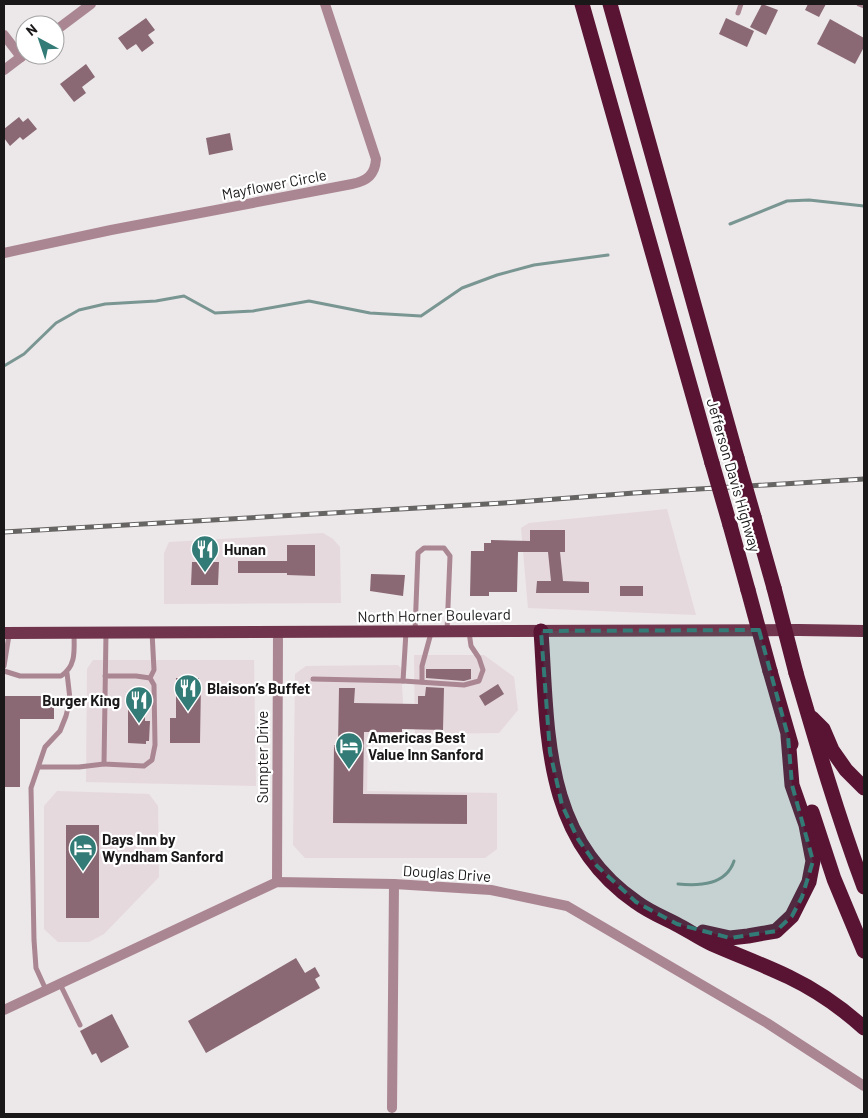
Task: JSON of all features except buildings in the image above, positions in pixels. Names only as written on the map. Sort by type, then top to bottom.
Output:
[{"type":"highway","name":"Jefferson Davis Highway","points":[[582,4],[788,736],[834,879],[864,951]]},
{"type":"highway","name":"Jefferson Davis Highway","points":[[610,4],[796,672],[844,832],[864,887]]},
{"type":"highway","points":[[541,631],[550,752],[557,789],[569,823],[586,852],[597,866],[616,886],[636,902],[677,924],[696,937],[790,978],[830,1001],[864,1028]]},
{"type":"highway","points":[[809,715],[823,729],[832,750],[846,770],[864,788]]},
{"type":"highway","points":[[677,924],[716,936],[730,938],[776,931],[792,916],[809,882],[813,861],[806,825],[792,785],[788,736]]},
{"type":"main road","name":"North Horner Boulevard","points":[[6,633],[864,631]]},
{"type":"street","points":[[65,24],[91,4]]},
{"type":"street","name":"Mayflower Circle","points":[[4,253],[366,180],[374,170],[376,159],[325,4]]},
{"type":"street","points":[[4,35],[15,47]]},
{"type":"street","points":[[4,70],[15,61]]},
{"type":"street","name":"Sumpter Drive","points":[[277,882],[278,633]]},
{"type":"street","name":"Douglas Drive","points":[[4,1010],[277,882],[394,884],[491,890],[567,906],[767,1023],[864,1086]]},
{"type":"street","points":[[392,1108],[394,884]]},
{"type":"lane","points":[[738,13],[742,4]]},
{"type":"lane","points":[[859,4],[864,6]]},
{"type":"lane","points":[[403,681],[411,632],[418,553],[424,548],[444,548],[450,556],[447,632]]},
{"type":"lane","points":[[313,679],[403,681],[464,685],[479,681],[483,670],[479,658],[471,646],[469,631]]},
{"type":"lane","points":[[4,672],[20,676],[61,676],[67,673],[74,662],[74,632]]},
{"type":"lane","points":[[104,764],[106,632]]},
{"type":"lane","points":[[150,678],[154,670],[152,632]]},
{"type":"lane","points":[[422,682],[422,666],[431,632]]},
{"type":"lane","points":[[4,666],[6,633]]},
{"type":"lane","points":[[46,990],[36,968],[33,919],[31,788],[45,747],[60,731],[66,716],[70,699],[67,673]]},
{"type":"lane","points":[[105,676],[150,678]]},
{"type":"lane","points":[[39,767],[79,767],[104,764],[144,766],[152,760],[155,745],[154,686],[150,678]]},
{"type":"lane","points":[[60,984],[80,1025]]},
{"type":"highlighted area","points":[[759,630],[788,736],[792,785],[813,861],[802,897],[792,916],[776,931],[730,938],[677,924],[636,902],[597,866],[578,839],[562,805],[550,752],[541,631]]},
{"type":"shaded area","points":[[667,509],[696,615],[528,608],[521,528],[529,523]]},
{"type":"shaded area","points":[[323,533],[333,539],[340,547],[341,603],[164,604],[164,553],[169,542]]},
{"type":"shaded area","points":[[414,655],[484,655],[514,677],[518,710],[499,733],[415,734]]},
{"type":"shaded area","points":[[93,660],[254,660],[256,786],[86,782],[87,669]]},
{"type":"shaded area","points":[[398,665],[401,668],[403,703],[402,735],[368,735],[367,791],[497,793],[497,849],[485,858],[305,858],[293,845],[295,674],[306,666]]},
{"type":"shaded area","points":[[57,791],[149,794],[158,806],[159,877],[104,934],[89,942],[58,942],[44,929],[44,806]]},
{"type":"waterway","points":[[730,224],[787,201],[809,200],[864,206]]},
{"type":"waterway","points":[[4,366],[24,354],[56,323],[79,310],[105,304],[156,301],[184,296],[215,313],[253,311],[309,301],[370,313],[421,316],[462,288],[497,275],[534,265],[608,255]]},
{"type":"waterway","points":[[678,884],[695,885],[719,879],[725,875],[734,861]]},
{"type":"railway","points":[[4,532],[504,503],[864,479]]},
{"type":"place","name":"Hunan","points":[[205,573]]},
{"type":"place","name":"Blaison’s Buffet","points":[[188,712]]},
{"type":"place","name":"Burger King","points":[[139,724]]},
{"type":"place","name":"Americas Best Value Inn Sanford","points":[[349,770]]},
{"type":"place","name":"Days Inn by Wyndham Sanford","points":[[83,872]]}]
